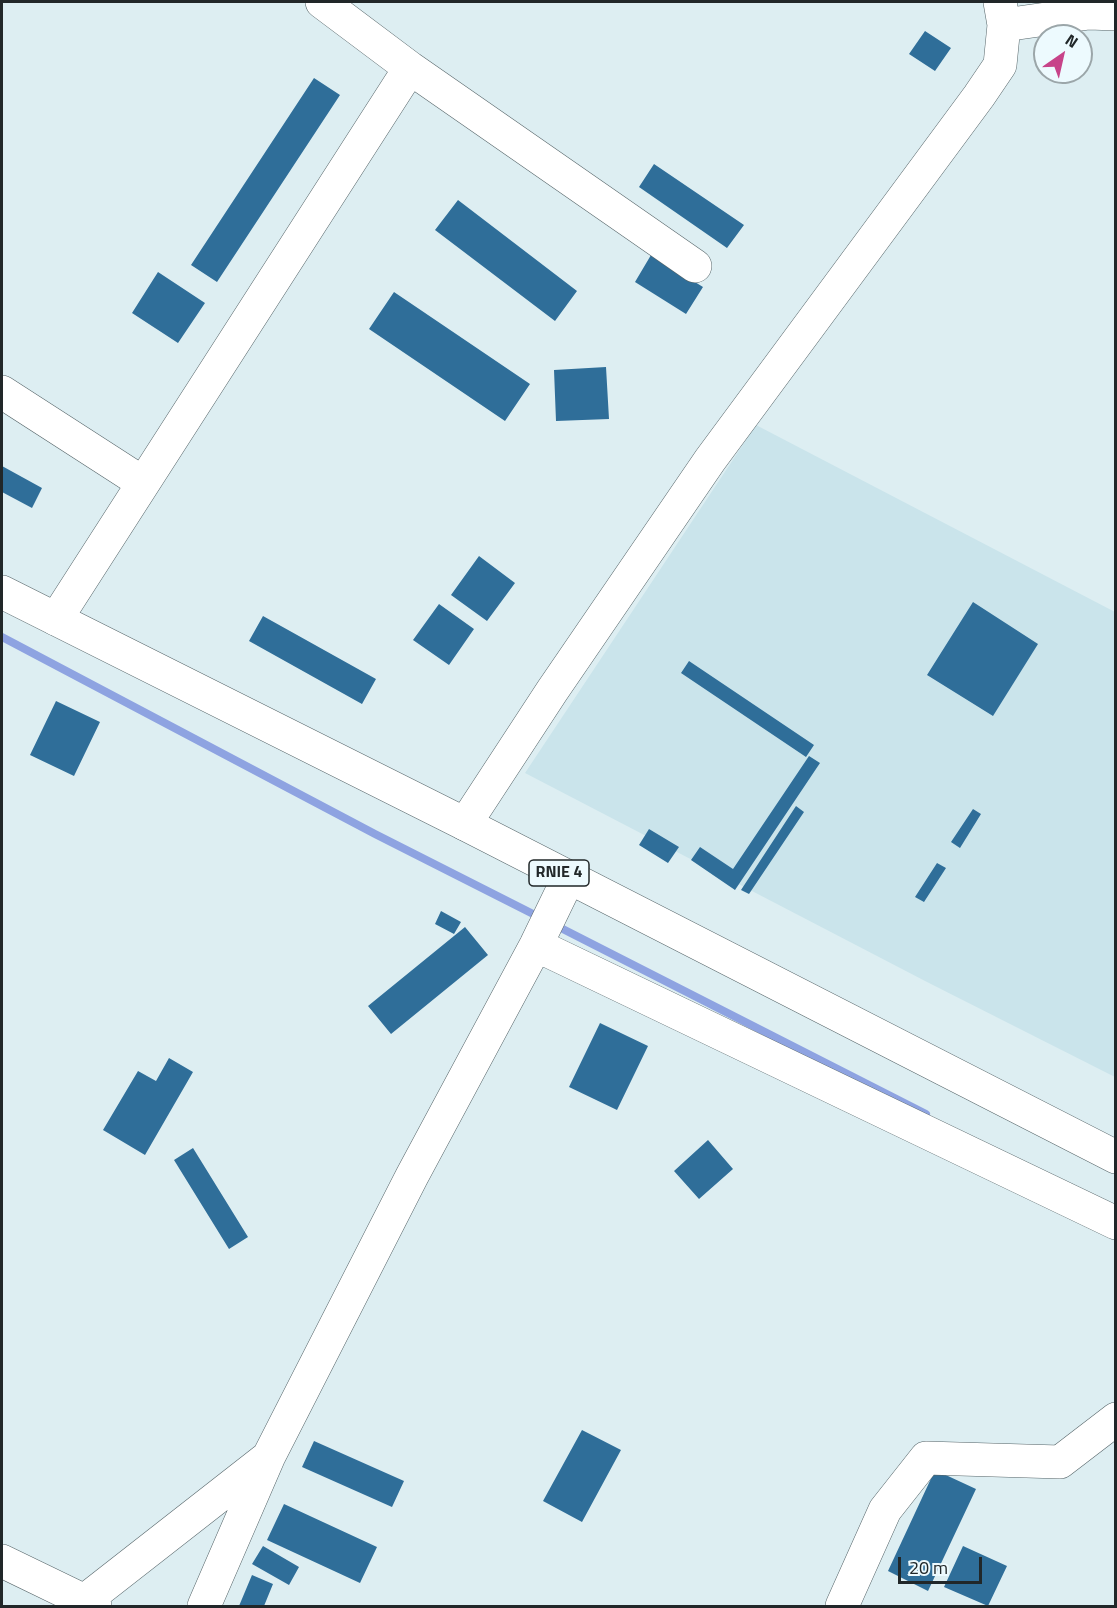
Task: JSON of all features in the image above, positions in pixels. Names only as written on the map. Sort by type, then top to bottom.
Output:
[{"type":"street","points":[[322,2],[410,68],[695,266]]},
{"type":"street","points":[[465,824],[552,691],[710,460],[1000,65],[1002,13],[1116,15]]},
{"type":"street","points":[[56,620],[410,68]]},
{"type":"street","points":[[2,392],[143,483]]},
{"type":"street","name":"RNIE 4","points":[[2,592],[465,824],[1116,1157]]},
{"type":"street","points":[[204,1606],[269,1456],[412,1176],[536,945],[569,877]]},
{"type":"street","points":[[536,945],[1116,1223]]},
{"type":"street","points":[[842,1606],[885,1510],[926,1458],[1060,1462],[1116,1419]]},
{"type":"street","points":[[2,1561],[86,1605],[269,1456]]},
{"type":"shaded area","points":[[756,425],[1115,612],[1115,1077],[525,773]]},
{"type":"building","points":[[925,31],[951,48],[935,71],[909,54]]},
{"type":"building","points":[[314,78],[340,95],[217,282],[191,265]]},
{"type":"building","points":[[654,164],[744,225],[727,248],[639,187]]},
{"type":"building","points":[[458,200],[577,291],[555,321],[435,230]]},
{"type":"building","points":[[651,255],[703,287],[686,314],[635,282]]},
{"type":"building","points":[[158,272],[205,303],[178,343],[132,313]]},
{"type":"building","points":[[394,292],[530,384],[505,421],[369,329]]},
{"type":"building","points":[[606,367],[609,419],[556,421],[554,370]]},
{"type":"building","points":[[2,466],[42,488],[32,508],[2,492]]},
{"type":"building","points":[[479,556],[515,583],[487,621],[451,595]]},
{"type":"building","points":[[973,602],[1038,644],[993,716],[927,675]]},
{"type":"building","points":[[439,604],[474,629],[449,665],[413,640]]},
{"type":"building","points":[[263,616],[376,679],[362,704],[249,641]]},
{"type":"building","points":[[689,661],[814,745],[806,757],[681,673]]},
{"type":"building","points":[[56,701],[100,722],[74,776],[30,755]]},
{"type":"building","points":[[809,756],[820,763],[735,890],[691,860],[700,847],[733,869]]},
{"type":"building","points":[[796,806],[804,812],[749,894],[741,890]]},
{"type":"building","points":[[973,809],[981,814],[960,848],[951,842]]},
{"type":"building","points":[[649,829],[679,847],[668,863],[639,845]]},
{"type":"building","points":[[937,863],[946,868],[924,902],[915,897]]},
{"type":"building","points":[[441,911],[461,922],[454,934],[435,924]]},
{"type":"building","points":[[465,927],[488,955],[391,1034],[368,1006]]},
{"type":"building","points":[[600,1023],[648,1046],[617,1110],[569,1087]]},
{"type":"building","points":[[169,1058],[193,1072],[145,1155],[103,1130],[138,1071],[156,1081]]},
{"type":"building","points":[[708,1140],[733,1169],[699,1199],[674,1171]]},
{"type":"building","points":[[193,1148],[248,1237],[229,1249],[174,1160]]},
{"type":"building","points":[[582,1430],[621,1450],[582,1522],[543,1501]]},
{"type":"building","points":[[314,1441],[404,1481],[392,1507],[302,1467]]},
{"type":"building","points":[[935,1470],[976,1489],[928,1591],[888,1571]]},
{"type":"building","points":[[284,1504],[377,1547],[360,1583],[267,1540]]},
{"type":"building","points":[[263,1546],[299,1567],[289,1585],[252,1564]]},
{"type":"building","points":[[963,1546],[1007,1566],[988,1606],[944,1587]]},
{"type":"building","points":[[252,1575],[273,1584],[264,1606],[239,1606]]},
{"type":"waterway","points":[[2,637],[375,834],[541,918]]},
{"type":"waterway","points":[[553,924],[926,1114]]}]
